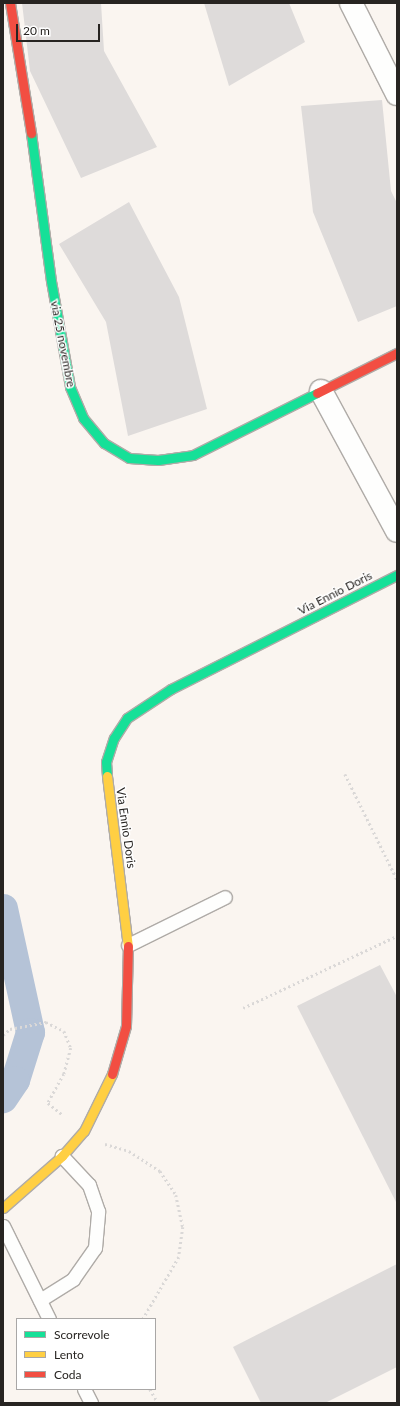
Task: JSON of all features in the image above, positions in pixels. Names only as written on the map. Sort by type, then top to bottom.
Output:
[{"type":"street","name":"via 25 novembre","points":[[10,3],[17,33],[50,281],[70,387],[83,418],[104,443],[129,458],[158,460],[193,455],[234,438],[321,391],[397,354]]},
{"type":"street","points":[[351,3],[397,94]]},
{"type":"street","points":[[321,391],[397,531]]},
{"type":"street","name":"Via Ennio Doris","points":[[3,1208],[62,1156],[84,1131],[102,1098],[117,1063],[126,1026],[128,945],[106,762],[114,738],[127,718],[171,689],[397,575]]},
{"type":"lane","points":[[128,945],[225,897]]},
{"type":"lane","points":[[40,1300],[73,1279],[95,1248],[98,1211],[89,1186],[62,1156]]},
{"type":"lane","points":[[3,1226],[49,1318]]},
{"type":"lane","points":[[84,1390],[91,1403]]},
{"type":"path","points":[[345,774],[397,879]]},
{"type":"path","points":[[243,1008],[397,936]]},
{"type":"path","points":[[3,1035],[10,1029],[46,1022],[64,1031],[71,1048],[64,1074],[48,1103],[84,1131],[103,1143],[129,1151],[160,1171],[176,1195],[183,1227],[179,1257],[144,1318]]},
{"type":"path","points":[[151,1390],[158,1403]]},
{"type":"building","points":[[22,3],[101,3],[104,51],[157,147],[81,178],[30,71]]},
{"type":"building","points":[[204,3],[289,3],[305,42],[229,86]]},
{"type":"building","points":[[382,100],[391,191],[397,203],[397,306],[358,322],[313,212],[301,106]]},
{"type":"building","points":[[129,202],[179,297],[207,409],[128,436],[106,322],[59,244]]},
{"type":"building","points":[[380,965],[397,997],[397,1204],[297,1006]]},
{"type":"building","points":[[397,1264],[397,1367],[325,1403],[261,1403],[233,1347]]},
{"type":"waterway","points":[[3,908],[30,1032],[15,1080],[3,1098]]},
{"type":"traffic: fast","points":[[31,133],[51,281],[70,387],[83,418],[104,443],[129,458],[158,460],[193,455],[317,393]]},
{"type":"traffic: fast","points":[[107,776],[106,762],[114,738],[127,718],[171,689],[397,575]]},
{"type":"traffic: slow","points":[[107,776],[128,946]]},
{"type":"traffic: slow","points":[[3,1208],[62,1156],[84,1131],[112,1074]]},
{"type":"traffic: jam","points":[[10,3],[31,133]]},
{"type":"traffic: jam","points":[[317,393],[397,353]]},
{"type":"traffic: jam","points":[[112,1074],[126,1026],[128,946]]}]
